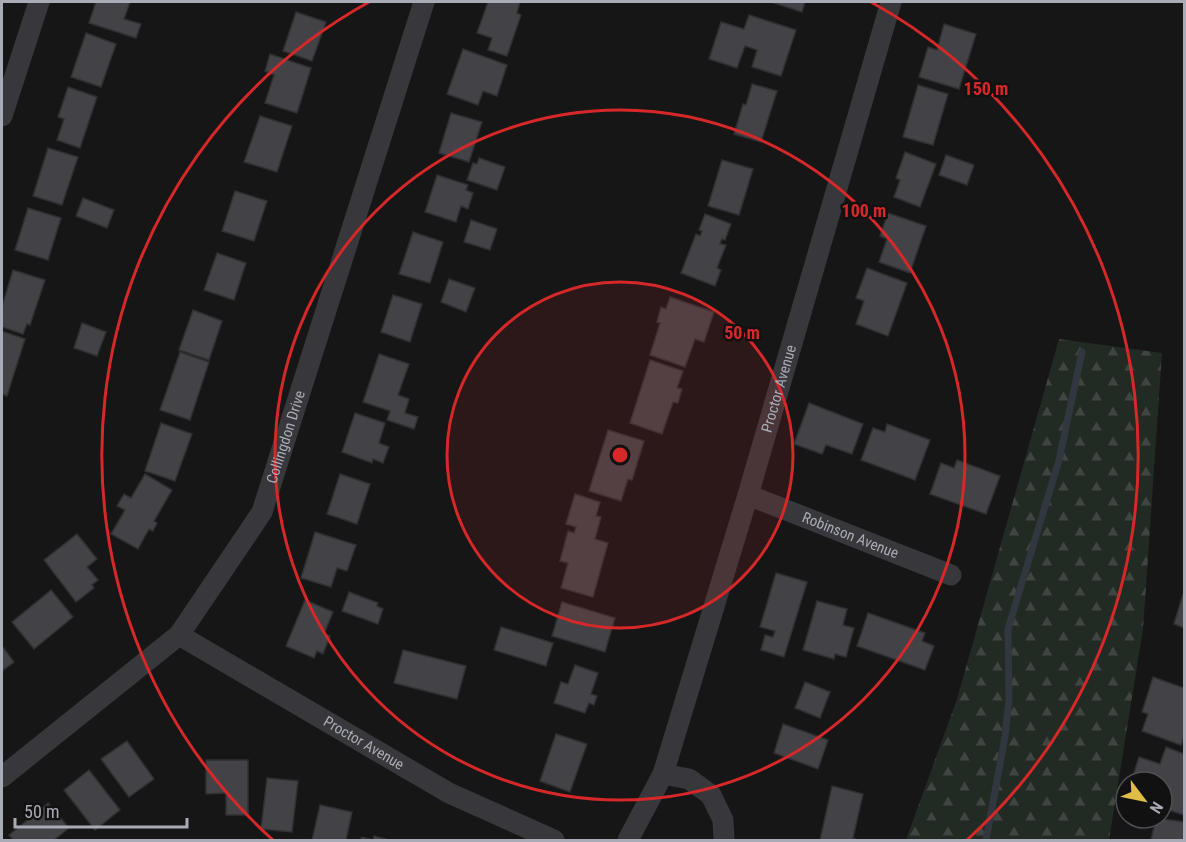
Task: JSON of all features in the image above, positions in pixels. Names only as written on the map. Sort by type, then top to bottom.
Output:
[{"type":"street","points":[[2,116],[39,2]]},
{"type":"street","name":"Collingdon Drive","points":[[2,777],[179,635],[262,512],[424,2]]},
{"type":"street","name":"Proctor Avenue","points":[[628,840],[663,774],[748,495],[891,2]]},
{"type":"street","name":"Robinson Avenue","points":[[748,495],[951,575]]},
{"type":"street","name":"Proctor Avenue","points":[[179,635],[449,793],[554,840]]},
{"type":"street","points":[[663,774],[689,779],[711,795],[723,820],[724,840]]},
{"type":"green space","points":[[1059,339],[1162,353],[1143,629],[1120,770],[1114,770],[1114,809],[1109,840],[906,840],[957,699]]},
{"type":"building","points":[[96,2],[130,2],[124,19],[141,24],[136,38],[89,23]]},
{"type":"building","points":[[488,2],[520,2],[517,13],[521,15],[507,56],[488,50],[492,38],[477,33]]},
{"type":"building","points":[[771,2],[805,2],[802,12]]},
{"type":"building","points":[[296,12],[326,22],[312,61],[283,51]]},
{"type":"building","points":[[749,15],[796,30],[781,76],[752,67],[757,50],[745,46],[737,68],[709,59],[721,22],[744,29]]},
{"type":"building","points":[[944,24],[976,34],[959,89],[919,77],[928,47],[937,50]]},
{"type":"building","points":[[86,33],[116,44],[101,87],[71,77]]},
{"type":"building","points":[[463,49],[507,65],[497,96],[483,91],[478,105],[447,94]]},
{"type":"building","points":[[270,54],[311,68],[297,113],[265,103],[274,75],[265,71]]},
{"type":"building","points":[[752,84],[777,91],[761,142],[734,134]]},
{"type":"building","points":[[918,85],[948,94],[933,145],[903,137]]},
{"type":"building","points":[[68,87],[97,97],[80,148],[57,140],[64,119],[58,117]]},
{"type":"building","points":[[451,113],[482,122],[469,162],[439,153]]},
{"type":"building","points":[[260,116],[292,126],[277,172],[244,162]]},
{"type":"building","points":[[48,148],[78,157],[62,205],[33,196]]},
{"type":"building","points":[[905,152],[936,164],[920,207],[894,197],[900,180],[896,178]]},
{"type":"building","points":[[946,155],[974,165],[967,185],[939,175]]},
{"type":"building","points":[[479,158],[505,167],[497,190],[467,180],[473,163],[477,164]]},
{"type":"building","points":[[722,160],[753,169],[739,215],[708,206]]},
{"type":"building","points":[[437,175],[468,185],[466,190],[473,193],[468,209],[461,206],[456,222],[425,212]]},
{"type":"building","points":[[235,191],[267,201],[254,241],[222,231]]},
{"type":"building","points":[[83,198],[114,210],[107,228],[76,216]]},
{"type":"building","points":[[28,208],[61,218],[48,260],[15,250]]},
{"type":"building","points":[[888,213],[926,226],[910,273],[879,262],[887,239],[880,236]]},
{"type":"building","points":[[705,214],[731,224],[725,240],[722,239],[720,244],[726,245],[717,268],[721,270],[715,286],[681,273],[696,234],[700,236],[702,231],[699,230]]},
{"type":"building","points":[[471,220],[497,229],[490,250],[464,242]]},
{"type":"building","points":[[413,232],[443,242],[430,283],[399,274]]},
{"type":"building","points":[[217,253],[246,263],[234,300],[204,290]]},
{"type":"building","points":[[867,268],[907,283],[888,336],[856,324],[864,301],[856,298]]},
{"type":"building","points":[[13,270],[45,280],[30,325],[27,324],[23,334],[2,327],[2,306]]},
{"type":"building","points":[[449,279],[475,288],[466,312],[441,302]]},
{"type":"building","points":[[393,295],[422,304],[410,342],[381,332]]},
{"type":"building","points":[[670,297],[714,312],[704,342],[695,339],[685,367],[650,355],[660,323],[657,322],[661,307],[666,309]]},
{"type":"building","points":[[193,310],[222,321],[209,360],[179,350]]},
{"type":"building","points":[[82,323],[106,332],[97,356],[74,348]]},
{"type":"building","points":[[2,331],[25,339],[7,396],[2,394]]},
{"type":"building","points":[[180,352],[209,362],[190,420],[160,410]]},
{"type":"building","points":[[379,354],[409,364],[398,395],[409,399],[405,413],[418,417],[414,429],[387,420],[390,411],[363,402]]},
{"type":"building","points":[[650,360],[683,371],[677,388],[682,389],[678,403],[673,402],[662,434],[630,423]]},
{"type":"building","points":[[809,403],[863,424],[852,454],[826,445],[822,454],[794,444]]},
{"type":"building","points":[[355,413],[385,423],[379,443],[389,447],[383,463],[373,459],[372,463],[342,452]]},
{"type":"building","points":[[161,423],[192,434],[175,481],[145,471]]},
{"type":"building","points":[[887,424],[930,440],[915,480],[861,460],[873,428],[885,432]]},
{"type":"building","points":[[608,430],[644,441],[632,480],[628,479],[621,501],[589,491]]},
{"type":"building","points":[[957,460],[1000,476],[986,514],[930,494],[941,463],[954,468]]},
{"type":"building","points":[[145,474],[172,490],[154,521],[157,523],[153,531],[149,529],[138,549],[111,534],[125,510],[117,506],[124,494],[131,498]]},
{"type":"building","points":[[340,474],[370,484],[357,524],[327,514]]},
{"type":"building","points":[[575,494],[600,502],[596,516],[601,517],[595,539],[608,543],[593,597],[561,588],[568,563],[560,561],[568,531],[574,533],[576,527],[566,524]]},
{"type":"building","points":[[315,532],[356,545],[347,571],[337,568],[331,587],[301,578]]},
{"type":"building","points":[[77,534],[97,559],[87,567],[98,580],[92,585],[94,588],[76,602],[44,560]]},
{"type":"building","points":[[776,573],[807,582],[784,657],[761,650],[765,635],[773,637],[775,631],[760,627]]},
{"type":"building","points":[[51,590],[73,617],[34,649],[12,622]]},
{"type":"building","points":[[349,592],[378,603],[377,606],[383,609],[378,624],[342,611]]},
{"type":"building","points":[[1184,594],[1184,628],[1174,624]]},
{"type":"building","points":[[305,600],[333,612],[324,634],[330,636],[323,654],[317,651],[314,658],[286,646]]},
{"type":"building","points":[[817,601],[847,609],[843,625],[854,628],[846,657],[835,654],[834,659],[803,650]]},
{"type":"building","points":[[562,602],[615,618],[605,652],[552,636]]},
{"type":"building","points":[[868,613],[925,633],[922,641],[934,646],[925,670],[857,646]]},
{"type":"building","points":[[501,627],[553,643],[546,666],[494,650]]},
{"type":"building","points":[[2,646],[14,662],[2,671]]},
{"type":"building","points":[[403,650],[466,666],[457,699],[394,683]]},
{"type":"building","points":[[575,665],[598,673],[591,694],[597,696],[594,705],[589,703],[585,713],[554,703],[561,682],[568,684]]},
{"type":"building","points":[[1153,677],[1184,688],[1184,736],[1181,745],[1142,731],[1148,714],[1142,712]]},
{"type":"building","points":[[805,682],[830,692],[820,718],[795,708]]},
{"type":"building","points":[[783,724],[828,740],[818,769],[774,753]]},
{"type":"building","points":[[556,734],[587,744],[570,792],[540,781]]},
{"type":"building","points":[[127,741],[154,779],[129,797],[101,759]]},
{"type":"building","points":[[1166,747],[1184,754],[1184,815],[1174,812],[1174,770],[1135,770],[1139,757],[1160,764]]},
{"type":"building","points":[[206,760],[248,760],[248,815],[226,815],[226,793],[206,794]]},
{"type":"building","points":[[89,770],[120,810],[95,830],[64,790]]},
{"type":"building","points":[[267,778],[298,781],[292,832],[261,829]]},
{"type":"building","points":[[832,786],[863,794],[853,838],[858,840],[820,840]]},
{"type":"building","points":[[48,803],[69,828],[54,840],[13,840],[9,835]]},
{"type":"building","points":[[320,805],[352,812],[346,840],[312,840]]},
{"type":"building","points":[[1174,821],[1184,822],[1184,840],[1151,840],[1153,830],[1174,830]]},
{"type":"building","points":[[374,836],[389,840],[373,840]]},
{"type":"waterway","points":[[986,840],[1005,737],[1009,699],[1008,629],[1059,460],[1082,352]]}]
